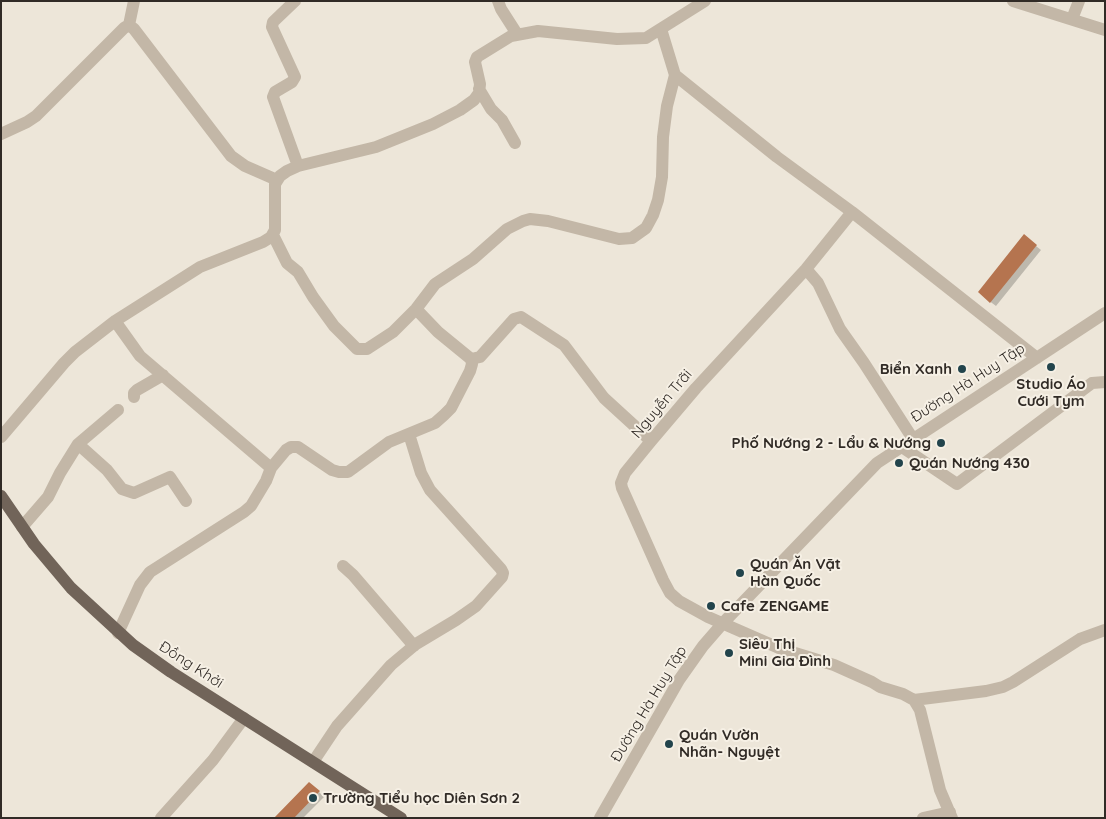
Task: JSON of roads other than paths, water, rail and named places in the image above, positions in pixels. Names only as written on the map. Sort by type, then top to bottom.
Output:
[{"type":"main road","name":"Đồng Khởi","points":[[1,496],[34,544],[71,588],[118,633],[171,672],[400,818]]},
{"type":"street","points":[[1,134],[36,116],[129,25],[134,1]]},
{"type":"street","points":[[295,1],[277,18],[272,28],[295,77],[292,82],[275,92],[273,96],[298,166]]},
{"type":"street","points":[[498,1],[517,34]]},
{"type":"street","points":[[516,143],[479,89],[475,65],[477,57],[504,39],[517,34],[538,31],[618,39],[646,38],[705,1]]},
{"type":"street","points":[[1013,1],[1105,30]]},
{"type":"street","points":[[1072,19],[1079,1]]},
{"type":"street","points":[[129,25],[231,156],[244,166],[277,180]]},
{"type":"street","points":[[479,89],[477,96],[469,104],[433,124],[376,147],[298,166],[286,171],[277,180],[275,189],[276,217],[273,235],[287,263],[298,272],[313,298],[334,326],[356,349],[367,350],[393,332],[416,309],[435,284],[473,259],[507,229],[524,221],[530,219],[548,221],[619,239],[632,238],[646,228],[653,216],[658,200],[662,178],[663,137],[667,106],[675,76],[660,29]]},
{"type":"street","points":[[675,76],[1037,358]]},
{"type":"street","name":"Nguyễn Trãi","points":[[852,212],[806,269],[696,388],[625,473],[621,483],[670,593],[688,607],[779,648],[852,672],[880,687],[903,694],[914,700]]},
{"type":"street","points":[[1,437],[64,363],[115,321],[200,266],[264,242],[273,235]]},
{"type":"street","points":[[806,269],[818,283],[840,329],[914,439]]},
{"type":"street","points":[[118,633],[140,586],[150,572],[244,512],[266,481],[271,468],[286,450],[298,447],[332,470],[348,472],[389,442],[402,435],[435,423],[451,408],[470,371],[471,359],[438,332],[416,309]]},
{"type":"street","name":"Đường Hà Huy Tập","points":[[600,818],[679,680],[704,646],[723,623],[876,463],[1105,313]]},
{"type":"street","points":[[471,359],[480,357],[514,319],[520,317],[564,345],[604,398],[651,441]]},
{"type":"street","points":[[115,321],[140,356],[271,468]]},
{"type":"street","points":[[134,397],[137,390],[163,375]]},
{"type":"street","points":[[902,447],[957,484],[1092,383],[1105,382]]},
{"type":"street","points":[[22,527],[48,497],[78,444],[118,410]]},
{"type":"street","points":[[313,762],[348,712],[379,678],[414,646],[476,606],[502,577],[503,573],[430,490],[421,474],[409,434]]},
{"type":"street","points":[[78,444],[107,470],[122,489],[134,493],[170,477],[186,501]]},
{"type":"street","points":[[343,566],[353,575],[414,646]]},
{"type":"street","points":[[923,818],[951,815],[940,790],[920,710],[914,700],[986,691],[1003,686],[1013,682],[1080,639],[1105,630]]},
{"type":"street","points":[[161,818],[213,760],[244,718]]},
{"type":"place","name":"Studio Áo Cưới Tym","points":[[1051,367]]},
{"type":"place","name":"Biển Xanh","points":[[962,369]]},
{"type":"place","name":"Phố Nướng 2 - Lẩu & Nướng","points":[[941,443]]},
{"type":"place","name":"Quán Nướng 430","points":[[899,463]]},
{"type":"place","name":"Quán Ăn Vặt Hàn Quốc","points":[[740,573]]},
{"type":"place","name":"Cafe ZENGAME","points":[[711,606]]},
{"type":"place","name":"Siêu Thị Mini Gia Đình","points":[[729,653]]},
{"type":"place","name":"Quán Vườn Nhãn- Nguyệt","points":[[669,744]]},
{"type":"place","name":"Trường Tiểu học Diên Sơn 2","points":[[313,798]]}]
